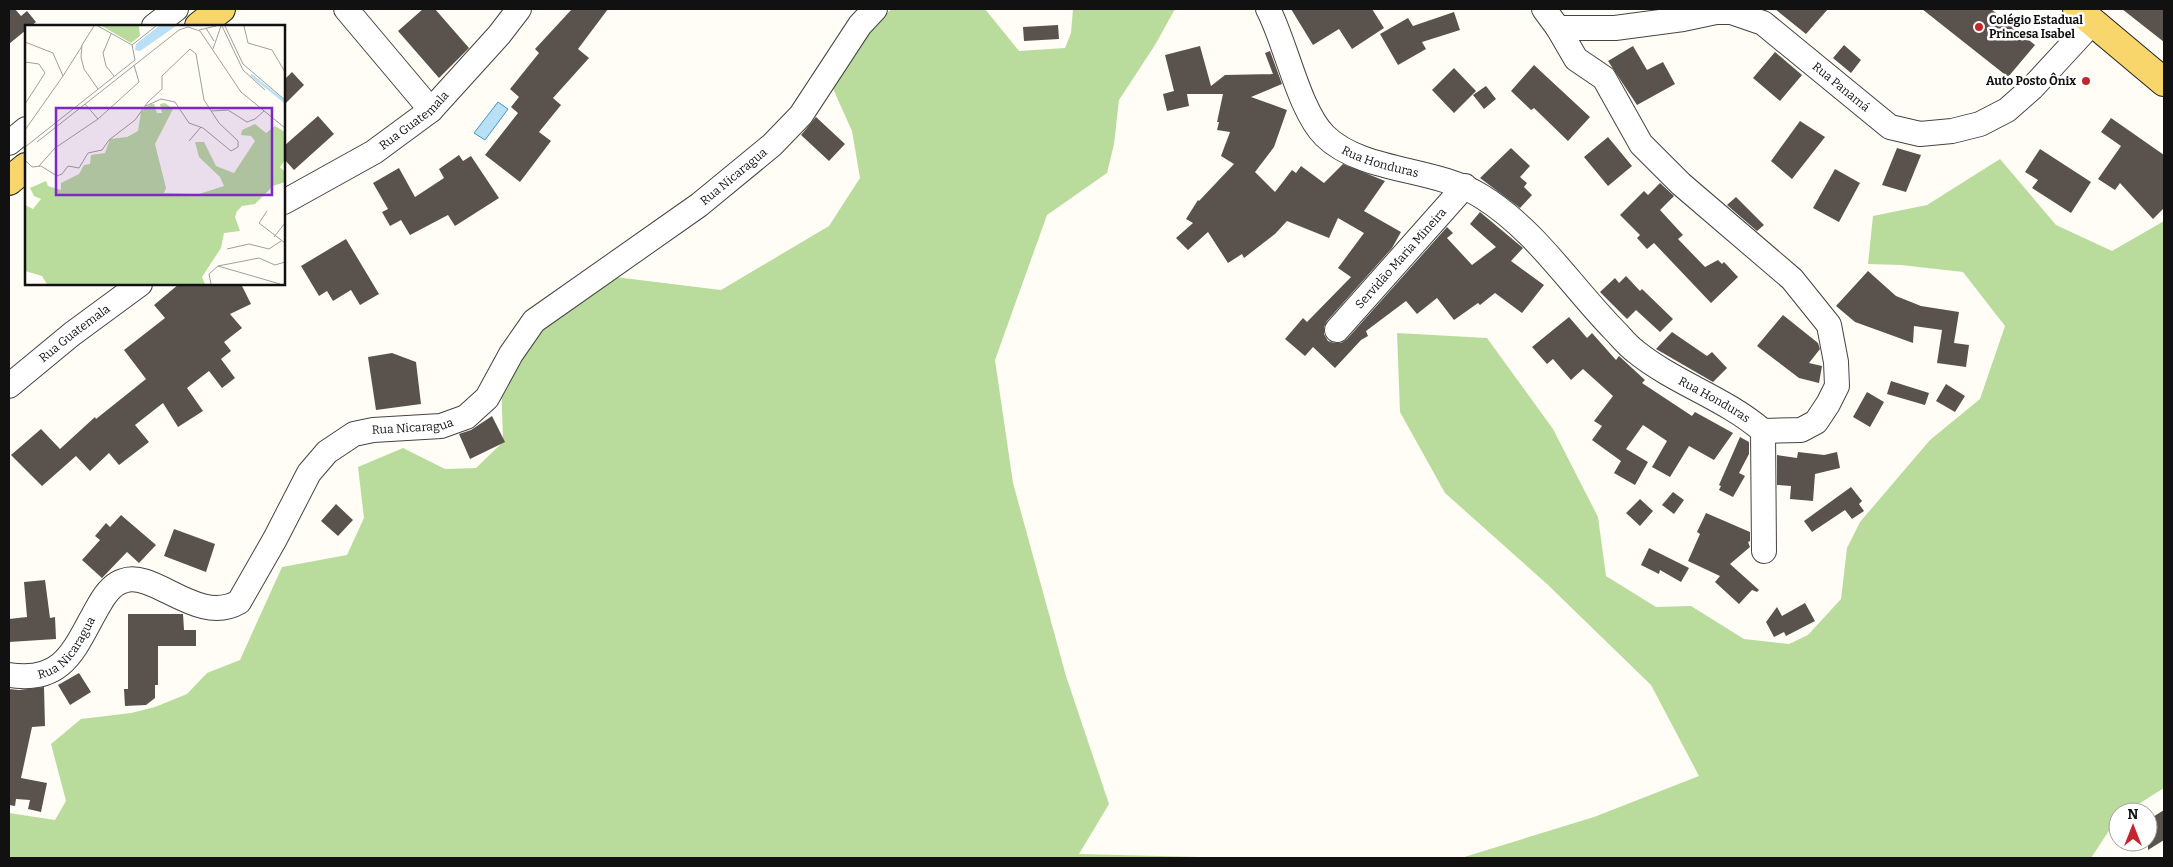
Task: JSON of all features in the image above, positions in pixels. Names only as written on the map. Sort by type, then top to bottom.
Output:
[{"type":"main road","points":[[201,25],[221,9]]},
{"type":"main road","points":[[2084,16],[2164,82]]},
{"type":"main road","points":[[9,181],[25,168]]},
{"type":"street","points":[[155,25],[176,9]]},
{"type":"street","points":[[346,9],[431,110]]},
{"type":"street","name":"Rua Guatemala","points":[[285,201],[374,152],[431,110],[499,35],[519,9]]},
{"type":"street","name":"Rua Nicaragua","points":[[9,675],[36,676],[54,671],[67,661],[106,593],[123,580],[139,580],[199,606],[221,608],[239,602],[309,473],[327,452],[354,434],[373,430],[441,426],[466,417],[487,398],[511,354],[534,321],[699,205],[772,145],[801,115],[860,25],[875,9]]},
{"type":"street","name":"Rua Honduras","points":[[1268,9],[1277,26],[1306,106],[1323,134],[1340,149],[1366,159],[1465,186],[1484,198],[1533,237],[1600,316],[1635,351],[1675,378],[1749,419],[1763,431],[1801,430],[1816,422],[1837,386],[1836,362],[1829,325],[1792,279],[1681,184],[1641,144],[1604,78],[1576,59],[1558,28]]},
{"type":"street","points":[[1544,9],[1558,28]]},
{"type":"street","name":"Rua Panamá","points":[[1558,28],[1615,28],[1683,19],[1716,12],[1731,12],[1762,23],[1890,127],[1920,134],[1952,131],[1980,124],[2007,110],[2032,88],[2084,16]]},
{"type":"street","points":[[9,143],[25,130]]},
{"type":"street","name":"Servidão Maria Mineira","points":[[1337,330],[1465,186]]},
{"type":"street","name":"Rua Guatemala","points":[[9,386],[72,334],[139,285]]},
{"type":"street","points":[[1763,431],[1764,551]]},
{"type":"green space","points":[[892,9],[985,9],[1019,51],[1065,48],[1071,33],[1073,9],[1175,9],[1155,45],[1119,100],[1114,144],[1107,173],[1047,215],[995,360],[1013,483],[1066,676],[1109,804],[1079,854],[1240,858],[9,858],[9,813],[55,820],[66,801],[51,744],[81,719],[131,713],[155,707],[187,694],[207,673],[240,660],[282,567],[347,555],[364,518],[358,467],[403,448],[445,469],[476,468],[503,442],[501,376],[546,311],[615,277],[721,290],[829,226],[860,178],[852,131],[830,82],[862,32]]},
{"type":"green space","points":[[2000,159],[2056,225],[2112,251],[2164,221],[2164,788],[2142,802],[2108,802],[2108,832],[2091,858],[1461,858],[1594,817],[1699,776],[1651,685],[1547,584],[1445,493],[1400,412],[1397,333],[1487,338],[1553,429],[1598,517],[1606,576],[1656,607],[1691,606],[1744,639],[1789,644],[1808,635],[1841,599],[1847,548],[1860,522],[1930,440],[1980,399],[2005,326],[1963,272],[1901,265],[1868,264],[1873,216],[1927,205]]},
{"type":"water","points":[[498,102],[508,109],[485,140],[474,133]]},
{"type":"building","points":[[9,9],[15,9],[21,16],[27,11],[36,22],[32,25],[25,25],[25,31],[9,44]]},
{"type":"building","points":[[423,9],[435,9],[469,48],[439,78],[398,31]]},
{"type":"building","points":[[572,9],[608,9],[578,49],[589,58],[553,98],[561,105],[539,132],[551,141],[520,182],[485,155],[518,113],[511,107],[519,97],[510,89],[539,53],[535,49]]},
{"type":"building","points":[[1291,9],[1372,9],[1384,28],[1352,49],[1339,29],[1313,45]]},
{"type":"building","points":[[1775,9],[1828,9],[1806,34]]},
{"type":"building","name":"Colégio Estadual Princesa Isabel","points":[[1922,9],[1991,9],[2035,45],[2008,77]]},
{"type":"building","points":[[2122,9],[2164,9],[2164,42]]},
{"type":"building","points":[[1454,12],[1460,30],[1422,42],[1426,49],[1398,65],[1380,34],[1408,18],[1413,26]]},
{"type":"building","points":[[1058,25],[1059,39],[1024,41],[1023,27]]},
{"type":"building","points":[[1844,45],[1861,60],[1851,73],[1833,58]]},
{"type":"building","points":[[1200,46],[1211,86],[1225,75],[1273,74],[1265,53],[1270,51],[1282,84],[1251,97],[1287,110],[1274,147],[1255,172],[1275,192],[1292,170],[1296,173],[1301,166],[1324,183],[1343,164],[1385,181],[1364,211],[1401,232],[1392,248],[1327,321],[1324,327],[1324,334],[1328,341],[1341,343],[1347,339],[1447,227],[1453,233],[1447,238],[1472,265],[1496,247],[1470,224],[1480,212],[1523,248],[1511,261],[1544,285],[1522,313],[1495,293],[1480,305],[1478,303],[1454,320],[1437,298],[1417,314],[1406,301],[1366,331],[1368,336],[1361,340],[1335,368],[1313,347],[1305,356],[1285,339],[1303,318],[1307,322],[1351,277],[1338,268],[1364,233],[1338,218],[1329,238],[1287,221],[1275,234],[1244,258],[1242,254],[1228,263],[1208,232],[1188,250],[1176,238],[1193,223],[1186,219],[1198,200],[1234,164],[1221,156],[1230,132],[1217,130],[1223,94],[1187,94],[1189,106],[1167,111],[1163,94],[1174,91],[1165,55]]},
{"type":"building","points":[[1633,46],[1647,70],[1663,62],[1675,84],[1637,105],[1608,61]]},
{"type":"building","points":[[1775,52],[1802,75],[1780,101],[1753,78]]},
{"type":"building","points":[[1534,65],[1590,117],[1568,141],[1534,108],[1531,110],[1511,91]]},
{"type":"building","points":[[1454,68],[1476,91],[1454,113],[1432,90]]},
{"type":"building","points":[[292,72],[304,85],[285,104],[285,79]]},
{"type":"building","points":[[1486,86],[1496,99],[1484,109],[1473,95]]},
{"type":"building","points":[[318,116],[334,134],[294,170],[285,160],[285,145]]},
{"type":"building","points":[[816,117],[845,144],[829,161],[801,135]]},
{"type":"building","points":[[2111,118],[2164,155],[2164,208],[2153,219],[2120,183],[2115,190],[2098,179],[2121,146],[2101,132]]},
{"type":"building","points":[[1800,121],[1825,137],[1792,179],[1771,161]]},
{"type":"building","points":[[1608,137],[1632,166],[1608,186],[1584,157]]},
{"type":"building","points":[[1511,148],[1530,166],[1520,177],[1527,183],[1524,187],[1532,195],[1520,208],[1480,178]]},
{"type":"building","points":[[1897,148],[1921,155],[1906,192],[1882,185]]},
{"type":"building","points":[[2040,149],[2091,182],[2071,213],[2032,188],[2038,180],[2025,172]]},
{"type":"building","points":[[459,155],[463,161],[471,156],[499,198],[455,226],[448,215],[410,235],[401,220],[390,226],[382,212],[388,209],[373,183],[399,168],[415,197],[444,178],[439,169]]},
{"type":"building","points":[[1835,169],[1860,183],[1839,222],[1813,208]]},
{"type":"building","points":[[1660,183],[1674,196],[1660,210],[1683,235],[1678,239],[1705,267],[1718,260],[1722,264],[1724,262],[1738,277],[1711,303],[1654,243],[1647,249],[1637,238],[1640,235],[1620,215],[1644,191],[1648,195]]},
{"type":"building","points":[[1736,197],[1764,225],[1757,231],[1727,205]]},
{"type":"building","points":[[346,239],[379,294],[360,305],[351,290],[333,301],[327,291],[319,296],[301,266]]},
{"type":"building","points":[[1868,271],[1896,296],[1921,306],[1959,312],[1954,343],[1969,345],[1966,367],[1937,363],[1942,330],[1914,326],[1913,343],[1855,322],[1836,306]]},
{"type":"building","points":[[1626,276],[1640,291],[1642,289],[1673,319],[1660,332],[1636,310],[1627,319],[1600,292],[1615,278],[1619,283]]},
{"type":"building","points":[[178,285],[242,285],[251,304],[230,314],[242,328],[224,342],[231,351],[221,359],[235,378],[222,388],[209,371],[187,388],[203,411],[178,427],[163,403],[135,425],[149,442],[119,465],[109,453],[90,471],[76,456],[42,486],[11,455],[41,429],[60,449],[95,417],[96,419],[146,379],[124,350],[165,318],[154,305]]},
{"type":"building","points":[[1783,315],[1818,343],[1820,349],[1809,363],[1822,366],[1819,383],[1799,378],[1757,346]]},
{"type":"building","points":[[1569,317],[1587,338],[1592,333],[1616,360],[1619,356],[1645,380],[1642,383],[1692,416],[1695,412],[1733,433],[1714,460],[1689,446],[1670,477],[1652,467],[1667,441],[1643,425],[1626,449],[1648,462],[1635,485],[1614,473],[1621,461],[1592,440],[1602,426],[1594,421],[1613,396],[1583,369],[1571,380],[1553,359],[1547,364],[1532,347]]},
{"type":"building","points":[[1672,332],[1707,356],[1712,352],[1727,368],[1713,382],[1656,349]]},
{"type":"building","points":[[392,353],[416,362],[421,404],[376,410],[368,357]]},
{"type":"building","points":[[1891,381],[1929,393],[1925,405],[1887,394]]},
{"type":"building","points":[[1946,384],[1965,396],[1955,412],[1936,401]]},
{"type":"building","points":[[1867,392],[1884,402],[1870,427],[1853,417]]},
{"type":"building","points":[[492,416],[505,442],[470,459],[459,434],[471,430]]},
{"type":"building","points":[[1740,437],[1749,442],[1749,454],[1739,473],[1745,476],[1733,497],[1719,490],[1721,486],[1719,485]]},
{"type":"building","points":[[1798,452],[1824,455],[1837,452],[1840,468],[1815,474],[1813,501],[1790,499],[1791,486],[1777,485],[1777,455],[1797,458]]},
{"type":"building","points":[[1851,487],[1862,501],[1859,504],[1864,511],[1852,519],[1845,510],[1812,532],[1804,521]]},
{"type":"building","points":[[1673,492],[1684,500],[1674,514],[1662,505]]},
{"type":"building","points":[[1640,499],[1653,511],[1640,526],[1626,513]]},
{"type":"building","points":[[336,504],[353,520],[338,536],[321,521]]},
{"type":"building","points":[[1706,513],[1750,532],[1750,541],[1748,542],[1750,547],[1730,564],[1759,590],[1757,592],[1752,590],[1739,604],[1715,582],[1720,576],[1688,561],[1700,534],[1697,532]]},
{"type":"building","points":[[121,515],[156,545],[139,563],[127,552],[102,578],[82,560],[100,540],[95,536],[106,523],[110,527]]},
{"type":"building","points":[[174,529],[215,544],[206,572],[164,556]]},
{"type":"building","points":[[1649,548],[1689,568],[1681,582],[1660,570],[1659,574],[1641,565]]},
{"type":"building","points":[[45,580],[50,618],[55,617],[56,639],[9,642],[9,619],[27,617],[24,582]]},
{"type":"building","points":[[1805,603],[1815,621],[1786,636],[1784,632],[1774,637],[1766,622],[1777,607],[1782,616]]},
{"type":"building","points":[[128,614],[183,614],[184,630],[196,630],[196,646],[158,646],[158,685],[155,685],[155,698],[146,705],[125,706],[124,689],[128,689]]},
{"type":"building","points":[[79,673],[91,692],[70,705],[58,685]]},
{"type":"building","points":[[44,687],[45,726],[32,727],[21,778],[47,783],[41,812],[28,809],[30,800],[16,799],[15,806],[9,805],[9,689],[19,690]]},
{"type":"building","points":[[2164,810],[2164,840],[2158,844],[2158,814]]},
{"type":"place","name":"Colégio Estadual Princesa Isabel","points":[[1979,27]]},
{"type":"place","name":"Auto Posto Ônix","points":[[2086,81]]}]
